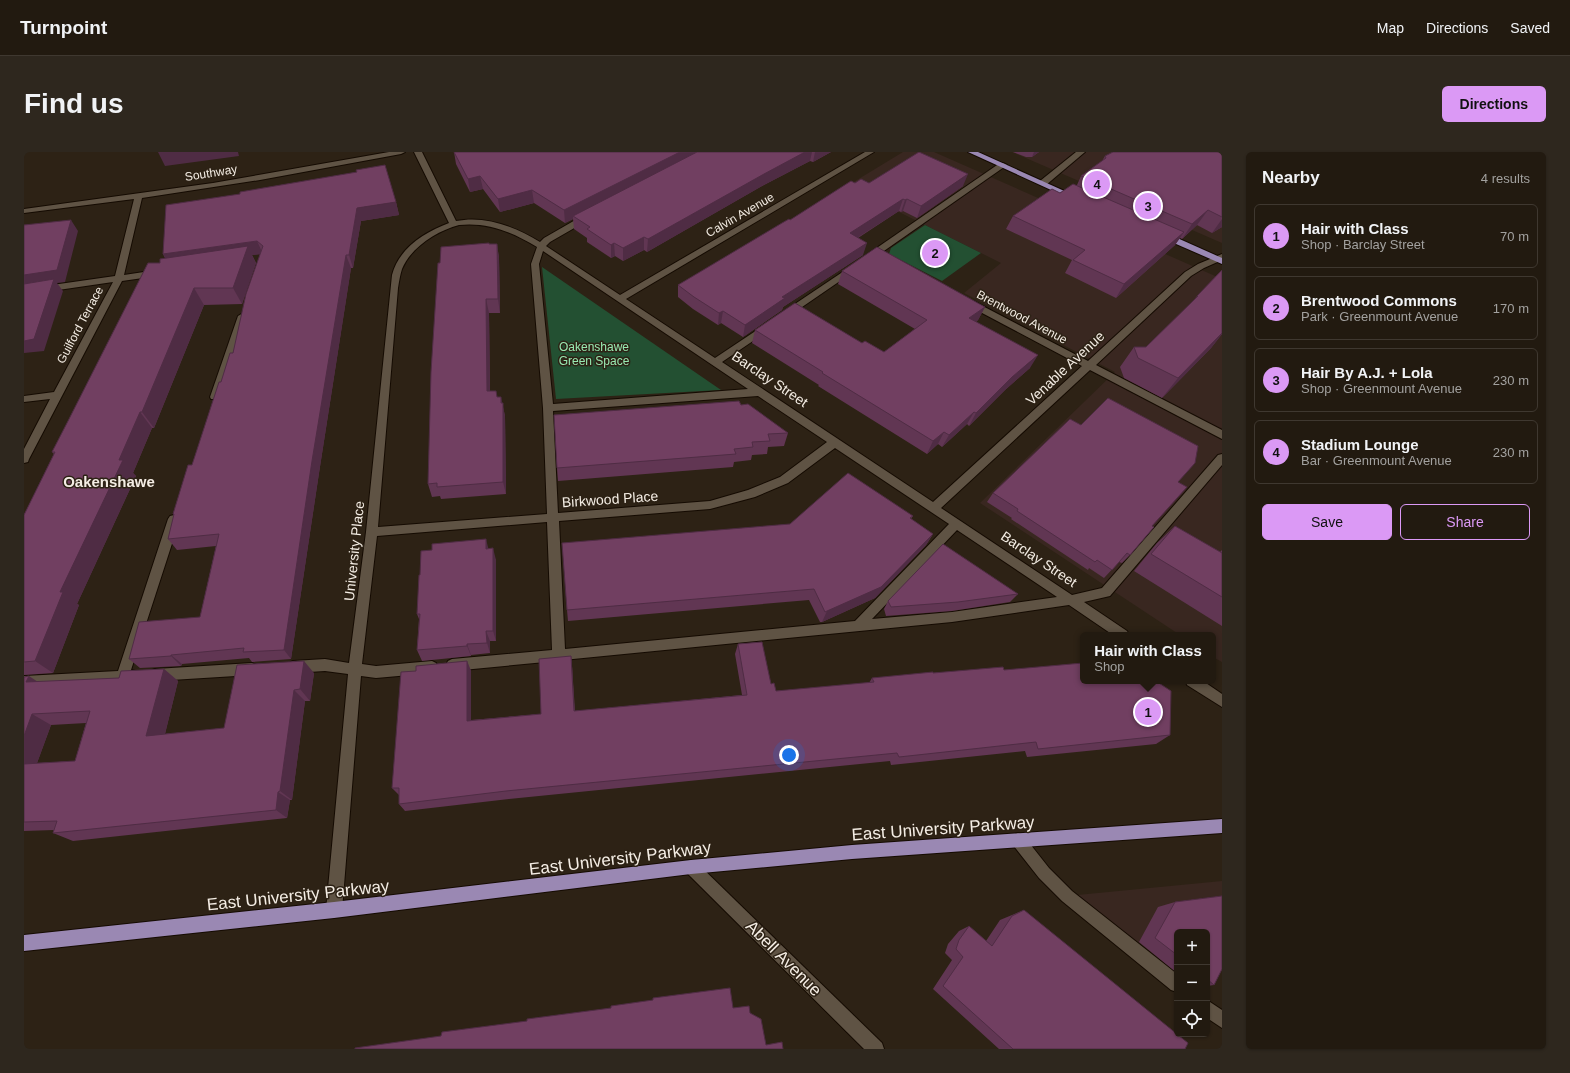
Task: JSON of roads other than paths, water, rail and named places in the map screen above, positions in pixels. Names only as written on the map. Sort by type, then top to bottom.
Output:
[{"type":"main road","points":[[972,152],[1087,202]]},
{"type":"main road","points":[[1153,231],[1221,259]]},
{"type":"main road","name":"East University Parkway","points":[[24,943],[334,910],[691,867],[852,852],[1222,826]]},
{"type":"street","name":"Southway","points":[[24,210],[138,197],[279,175],[401,152]]},
{"type":"street","points":[[418,152],[454,224]]},
{"type":"street","name":"Calvin Avenue","points":[[621,298],[870,152]]},
{"type":"street","points":[[1043,183],[1081,152]]},
{"type":"street","points":[[716,362],[878,255],[1003,166]]},
{"type":"street","name":"Guilford Terrace","points":[[24,458],[119,278],[127,250],[138,197]]},
{"type":"street","points":[[559,656],[548,408],[535,264],[541,246],[554,234],[595,213]]},
{"type":"street","name":"Barclay Street","points":[[454,224],[470,222],[501,226],[516,232],[541,246],[621,298],[1118,632]]},
{"type":"street","name":"University Place","points":[[334,910],[355,669],[372,532],[394,288],[398,269],[405,256],[434,233],[454,224]]},
{"type":"street","name":"Venable Avenue","points":[[934,508],[1188,274],[1201,266],[1221,259]]},
{"type":"street","points":[[24,292],[169,271]]},
{"type":"street","name":"Brentwood Avenue","points":[[959,298],[1222,435]]},
{"type":"street","points":[[212,406],[245,310]]},
{"type":"street","points":[[548,408],[761,392]]},
{"type":"street","points":[[24,399],[56,395]]},
{"type":"street","name":"Birkwood Place","points":[[372,532],[692,507],[733,500],[784,480],[835,442]]},
{"type":"street","points":[[278,668],[325,665],[376,672],[559,656],[859,625],[952,617],[1070,600],[1106,592],[1222,458]]},
{"type":"street","points":[[122,677],[177,511]]},
{"type":"street","points":[[859,625],[957,523]]},
{"type":"street","points":[[24,682],[263,669]]},
{"type":"street","points":[[1196,684],[1222,701]]},
{"type":"street","points":[[1018,840],[1044,873],[1067,896],[1174,982]]},
{"type":"street","name":"Abell Avenue","points":[[691,867],[870,1047]]},
{"type":"street","points":[[1210,1010],[1222,1020]]},
{"type":"place","name":"Stadium Lounge","points":[[1097,184]]},
{"type":"place","name":"Hair By A.J. + Lola","points":[[1148,206]]},
{"type":"place","name":"Brentwood Commons","points":[[935,253]]},
{"type":"place","name":"Hair with Class","points":[[1148,712]]},
{"type":"district","name":"Oakenshawe","points":[[109,482]]},
{"type":"park label","name":"Oakenshawe Green Space","points":[[594,354]]}]
